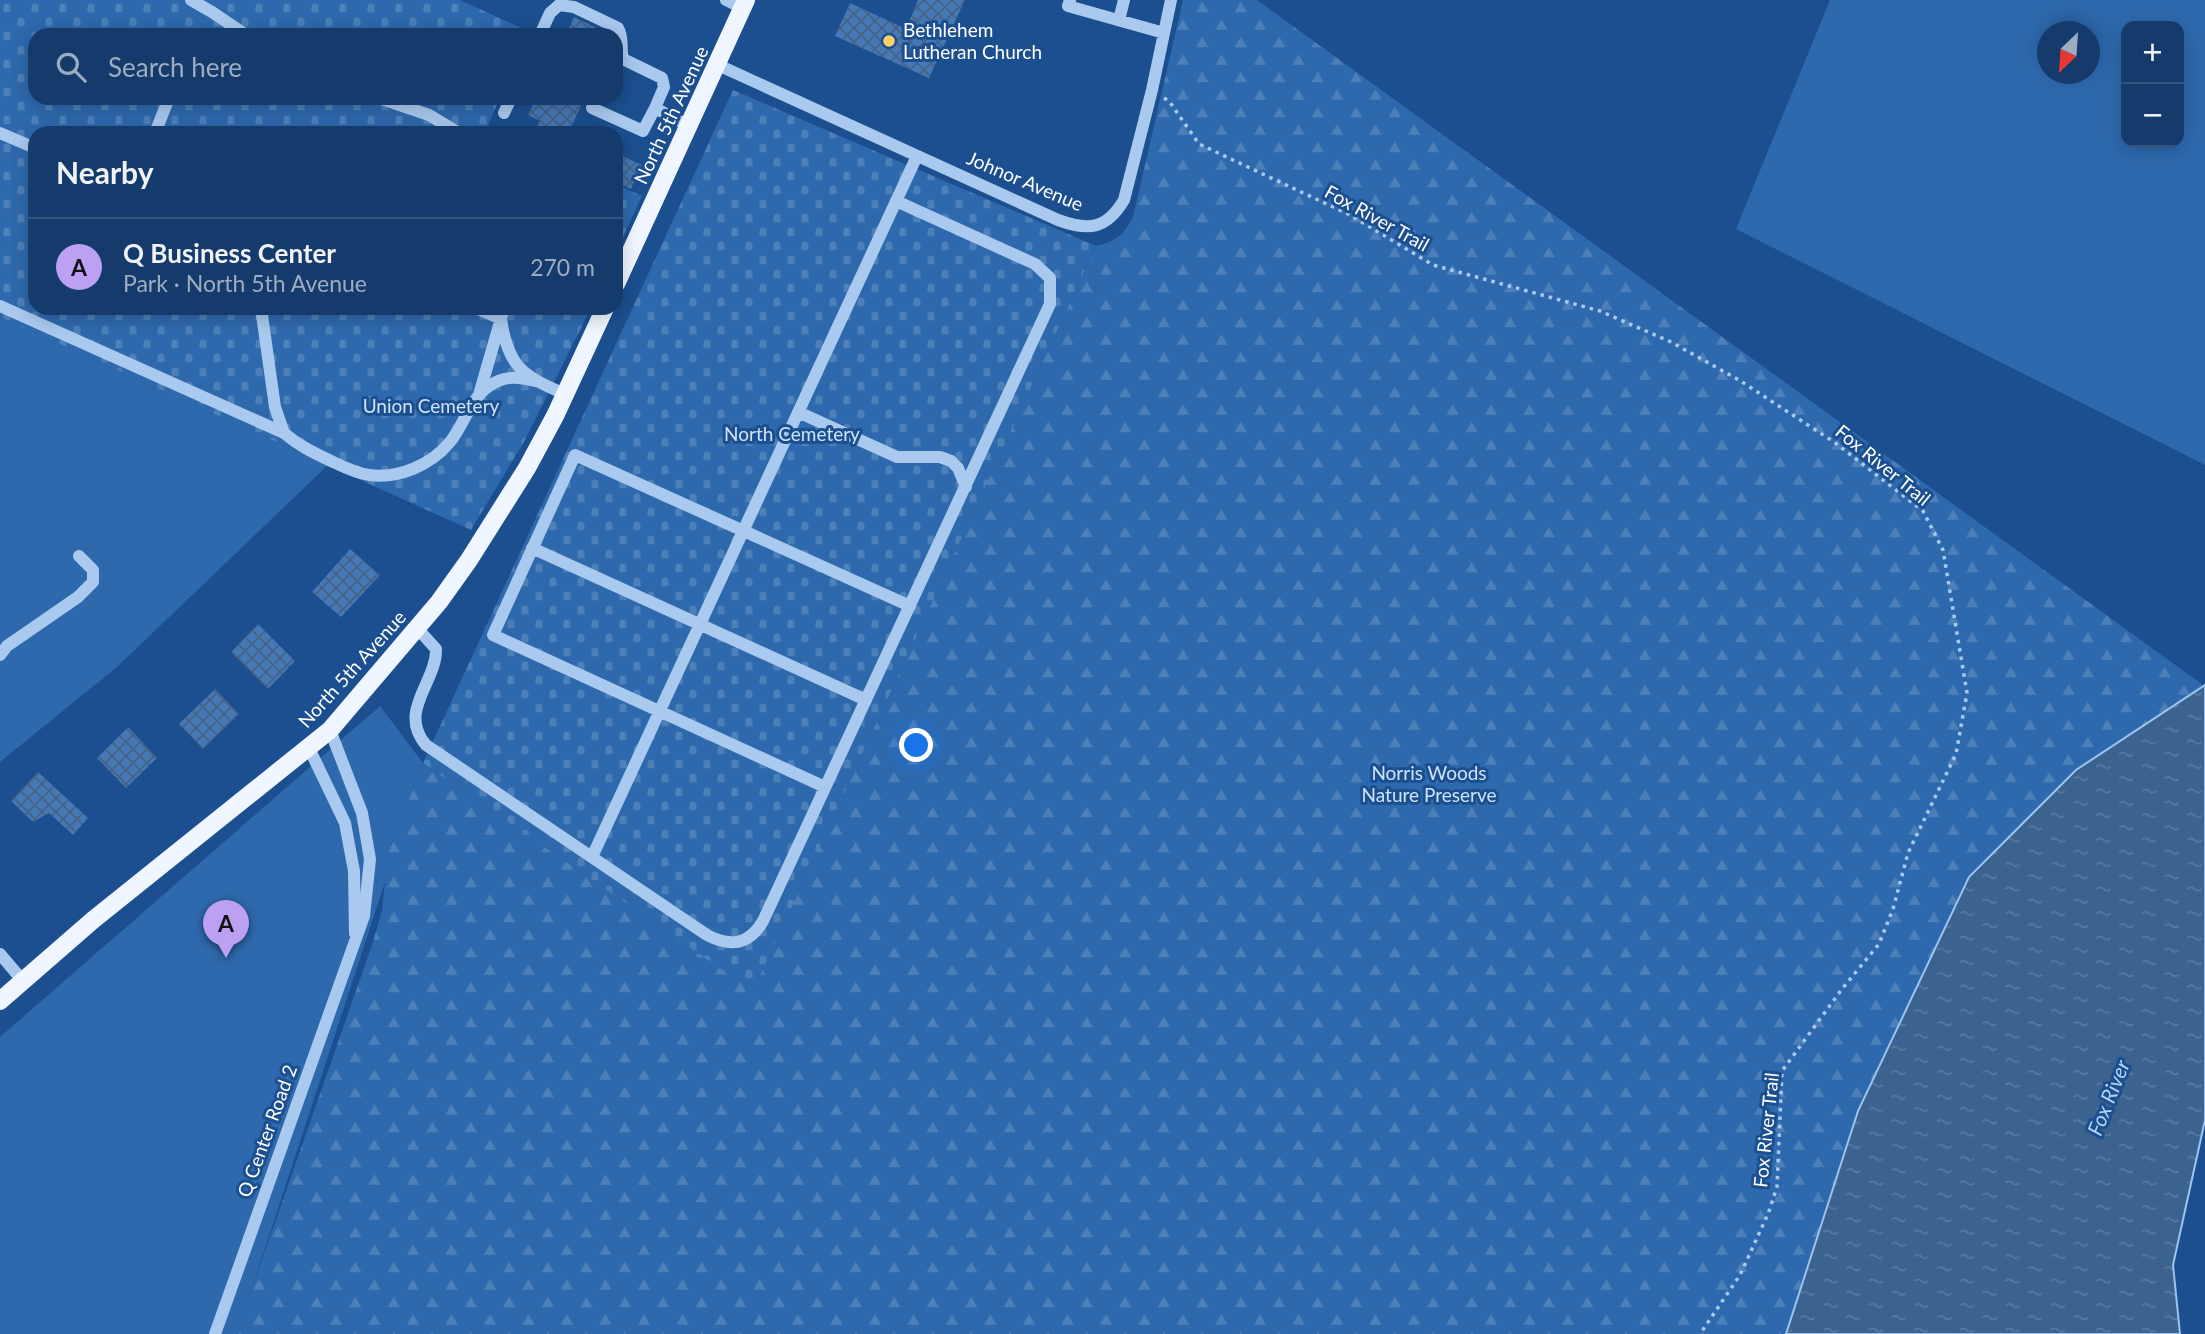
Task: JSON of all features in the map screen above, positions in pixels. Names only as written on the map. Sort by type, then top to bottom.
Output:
[{"type":"main road","name":"North 5th Avenue","points":[[623,269],[718,65],[738,3]]},
{"type":"main road","name":"North 5th Avenue","points":[[0,1001],[104,911],[330,730],[417,628],[470,560],[527,468],[602,315]]},
{"type":"street","points":[[191,0],[235,28]]},
{"type":"street","points":[[1070,0],[1068,6],[1164,33]]},
{"type":"street","points":[[1119,20],[1124,0]]},
{"type":"street","name":"Johnor Avenue","points":[[718,65],[1058,220],[1077,227],[1093,227],[1107,222],[1124,200],[1171,0]]},
{"type":"street","points":[[543,28],[550,13],[559,5],[574,7],[618,28]]},
{"type":"street","points":[[592,108],[643,131],[664,87],[662,78],[623,59]]},
{"type":"street","points":[[158,126],[166,105]]},
{"type":"street","points":[[400,105],[429,115],[447,126]]},
{"type":"street","points":[[504,113],[508,105]]},
{"type":"street","points":[[654,108],[690,126]]},
{"type":"street","points":[[0,133],[28,145]]},
{"type":"street","points":[[592,857],[917,156]]},
{"type":"street","points":[[417,628],[434,644],[436,654],[418,699],[416,719],[420,738],[428,747],[707,935],[725,943],[743,941],[758,929],[1046,315],[1051,295],[1049,278],[1035,264],[896,201]]},
{"type":"street","points":[[0,306],[28,313]]},
{"type":"street","points":[[35,315],[284,433],[307,450],[355,472],[370,475],[413,470],[440,453],[460,429],[479,395],[502,315]]},
{"type":"street","points":[[262,315],[275,407],[284,433]]},
{"type":"street","points":[[502,315],[504,341],[508,351],[524,373],[535,381]]},
{"type":"street","points":[[479,395],[506,377],[535,381],[565,394]]},
{"type":"street","points":[[798,412],[897,457],[940,457],[951,461],[958,468],[966,487]]},
{"type":"street","points":[[825,787],[493,635],[575,455],[910,606]]},
{"type":"street","points":[[532,548],[866,700]]},
{"type":"street","points":[[0,655],[7,646],[78,597],[93,582],[93,570],[79,556]]},
{"type":"street","name":"Q Center Road 2","points":[[215,1334],[364,916],[370,859],[362,813],[330,730]]},
{"type":"street","points":[[309,748],[345,823],[354,871],[355,941]]},
{"type":"street","points":[[0,954],[23,981]]},
{"type":"path","name":"Fox River Trail","points":[[1152,90],[1169,101],[1199,144],[1350,215],[1433,265],[1600,311],[1671,342],[1740,380],[1833,442],[1923,511],[1942,550],[1967,693],[1956,754],[1908,853],[1893,909],[1879,944],[1782,1071],[1777,1186],[1768,1214],[1740,1275],[1700,1334]]},
{"type":"green space","name":"Union Cemetery","points":[[0,0],[460,0],[521,28],[28,28],[28,105],[497,105],[488,125],[490,126],[28,126],[28,315],[588,315],[525,440],[471,530],[0,317]]},
{"type":"green space","name":"Norris Woods Nature Preserve","points":[[1183,0],[1257,0],[2203,685],[2076,770],[1969,877],[1858,1111],[1786,1334],[236,1334],[371,948],[382,911],[388,853],[423,763],[753,990],[1096,246],[1118,237],[1133,217]]},
{"type":"green space","points":[[1830,0],[2205,0],[2205,465],[1736,229]]},
{"type":"green space","name":"North Cemetery","points":[[733,90],[1096,246],[753,991],[423,763]]},
{"type":"green space","points":[[623,187],[642,196],[623,237]]},
{"type":"green space","points":[[0,317],[328,465],[117,667],[0,762]]},
{"type":"green space","points":[[380,706],[423,763],[388,853],[386,879],[237,1334],[0,1334],[0,1037]]},
{"type":"water","name":"Fox River","points":[[2205,685],[2205,1120],[2173,1265],[2180,1334],[1786,1334],[1858,1111],[1969,877],[2076,770]]},
{"type":"building","name":"Bethlehem Lutheran Church","points":[[918,0],[965,0],[929,78],[835,36],[850,3],[906,29]]},
{"type":"building","points":[[574,17],[597,28],[569,28]]},
{"type":"building","points":[[533,105],[582,105],[571,126],[538,126],[540,121],[528,115]]},
{"type":"building","points":[[623,156],[642,165],[631,189],[623,185]]},
{"type":"building","points":[[350,549],[380,575],[341,617],[312,592]]},
{"type":"building","points":[[258,624],[295,661],[268,689],[231,652]]},
{"type":"building","points":[[215,689],[239,714],[203,749],[179,724]]},
{"type":"building","points":[[128,727],[157,758],[126,788],[97,758]]},
{"type":"building","points":[[38,772],[88,818],[73,835],[49,813],[33,822],[11,801]]},
{"type":"place","name":"Bethlehem Lutheran Church","points":[[889,41]]},
{"type":"place","name":"Q Business Center","points":[[226,958]]}]
